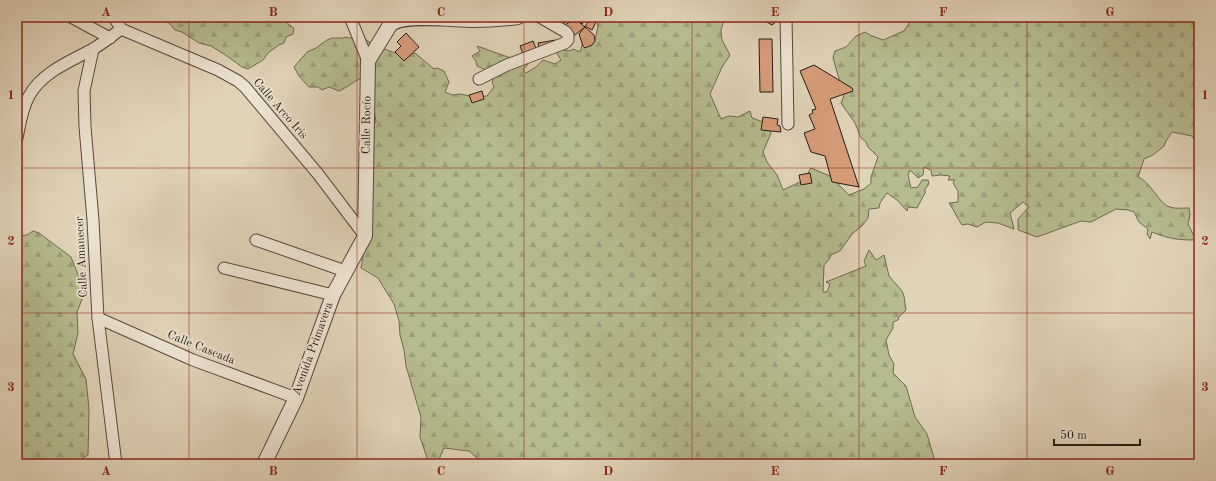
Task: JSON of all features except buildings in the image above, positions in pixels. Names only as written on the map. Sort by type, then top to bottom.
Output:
[{"type":"street","points":[[71,17],[110,38]]},
{"type":"street","points":[[17,138],[25,104],[34,88],[48,75],[110,38],[121,29],[114,17]]},
{"type":"street","name":"Calle Rocío","points":[[350,17],[368,61],[365,236]]},
{"type":"street","points":[[368,61],[390,25],[400,20],[431,18],[471,20],[518,17]]},
{"type":"street","points":[[479,79],[568,40],[568,35],[566,32],[540,17]]},
{"type":"street","points":[[786,17],[788,124]]},
{"type":"street","name":"Calle Arco Iris","points":[[121,29],[238,80],[318,174],[365,236]]},
{"type":"street","name":"Calle Amanecer","points":[[93,48],[84,91],[84,112],[93,220],[98,318],[116,464]]},
{"type":"street","name":"Avenida Primavera","points":[[264,464],[296,398],[333,295],[365,236]]},
{"type":"street","points":[[256,240],[345,271]]},
{"type":"street","points":[[224,268],[333,295]]},
{"type":"street","name":"Calle Cascada","points":[[98,318],[193,360],[296,398]]},
{"type":"green space","points":[[160,17],[261,17],[266,21],[271,17],[289,17],[287,21],[288,24],[294,28],[293,34],[286,37],[284,43],[268,53],[263,60],[248,69],[242,67],[211,46],[199,43],[182,32],[175,30],[169,23]]},
{"type":"green space","points":[[596,17],[725,17],[721,30],[722,40],[730,55],[722,67],[710,94],[721,119],[729,116],[738,117],[750,111],[752,118],[766,123],[771,133],[763,152],[767,162],[777,175],[783,190],[804,180],[811,168],[830,176],[849,195],[864,189],[871,183],[871,177],[878,157],[861,138],[855,123],[841,103],[844,96],[833,58],[835,51],[846,47],[856,36],[865,32],[883,40],[904,31],[911,20],[909,17],[1199,17],[1199,139],[1195,141],[1192,136],[1172,132],[1164,146],[1153,155],[1144,159],[1138,177],[1147,183],[1166,205],[1174,208],[1189,208],[1190,215],[1188,224],[1196,240],[1174,239],[1152,232],[1150,239],[1147,234],[1148,229],[1139,222],[1134,212],[1116,209],[1091,222],[1081,221],[1037,237],[1018,230],[1018,219],[1029,207],[1023,202],[1010,213],[1014,229],[998,223],[986,222],[977,227],[968,224],[962,225],[949,203],[958,202],[958,191],[953,183],[955,180],[948,180],[950,176],[932,176],[931,170],[924,167],[923,175],[918,178],[910,170],[908,175],[911,188],[918,187],[922,180],[928,180],[929,184],[925,189],[925,193],[917,208],[908,207],[907,211],[897,200],[887,193],[880,203],[879,208],[869,209],[868,218],[862,226],[852,234],[840,251],[831,255],[824,265],[823,292],[827,292],[830,284],[826,282],[866,266],[864,261],[869,250],[876,260],[884,255],[889,276],[902,291],[904,296],[906,310],[898,320],[893,322],[893,328],[886,340],[889,355],[894,364],[893,373],[906,386],[915,417],[927,434],[937,464],[484,464],[469,451],[444,448],[437,464],[429,464],[420,437],[421,417],[406,366],[399,321],[394,304],[378,278],[361,268],[372,124],[376,122],[371,90],[362,78],[339,91],[329,87],[322,90],[318,87],[309,87],[299,76],[294,67],[307,52],[316,48],[327,40],[346,37],[364,38],[373,45],[401,55],[415,53],[434,69],[437,68],[444,71],[449,82],[445,92],[452,95],[460,94],[475,97],[487,96],[494,87],[492,82],[493,79],[488,71],[477,66],[476,61],[472,56],[480,51],[477,46],[528,64],[523,70],[526,73],[536,67],[543,60],[555,64],[561,60],[556,52],[557,49],[570,51],[573,49],[580,52],[584,39],[595,40],[598,26]]},
{"type":"green space","points":[[33,231],[39,233],[71,257],[85,292],[77,312],[78,333],[73,354],[86,379],[89,409],[88,455],[73,464],[17,464],[17,236],[27,235]]}]
